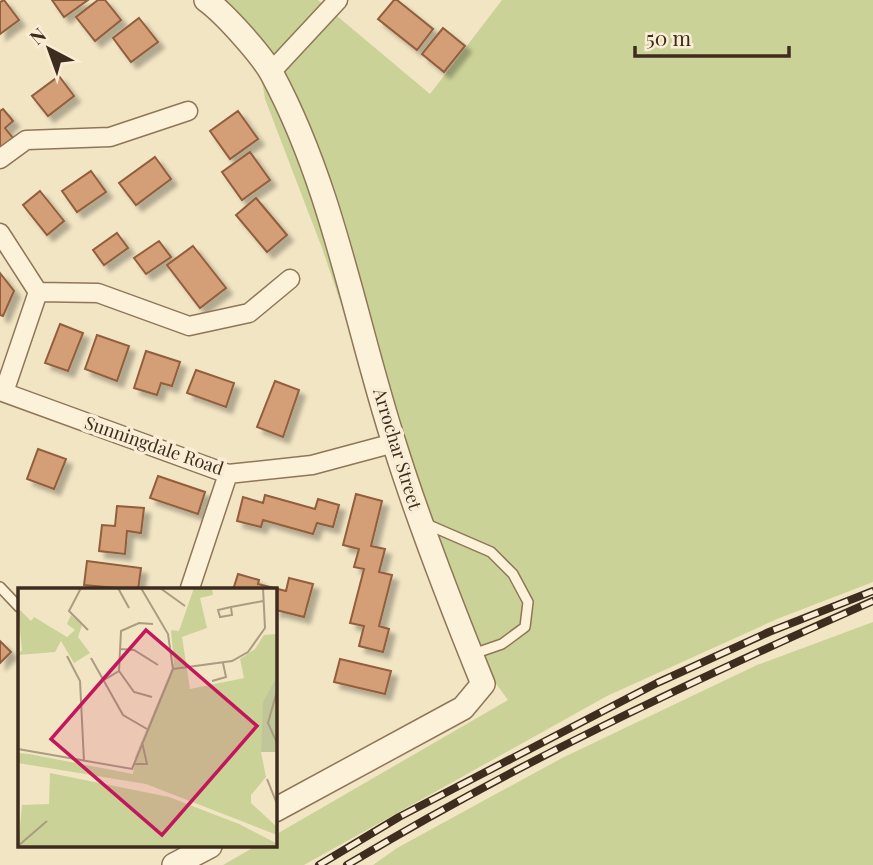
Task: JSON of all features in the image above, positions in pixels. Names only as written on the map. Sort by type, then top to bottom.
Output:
[{"type":"street","name":"Arrochar Street","points":[[206,0],[221,11],[271,72],[321,190],[419,521],[483,684],[463,708],[276,809]]},
{"type":"street","points":[[271,72],[338,0]]},
{"type":"street","points":[[0,159],[26,140],[110,137],[188,111]]},
{"type":"street","points":[[0,233],[38,292]]},
{"type":"street","points":[[38,292],[98,293],[189,326],[249,313],[290,279]]},
{"type":"street","points":[[2,392],[38,292]]},
{"type":"street","name":"Sunningdale Road","points":[[2,392],[228,474],[312,465],[394,443]]},
{"type":"street","points":[[190,588],[228,474]]},
{"type":"street","points":[[174,865],[206,848]]},
{"type":"lane","points":[[419,521],[491,552],[513,574],[528,602],[525,627],[502,644],[472,655]]},
{"type":"lane","points":[[0,587],[18,606]]},
{"type":"green space","points":[[218,0],[318,0],[430,94],[502,0],[873,0],[873,582],[777,619],[607,696],[304,865],[223,865],[253,848],[276,848],[276,834],[508,700],[447,617],[322,248],[265,99],[256,44]]},
{"type":"green space","points":[[873,622],[873,865],[373,865],[397,848],[562,758],[757,665]]},
{"type":"building","points":[[4,0],[19,20],[0,34],[0,2]]},
{"type":"building","points":[[52,0],[88,0],[64,17]]},
{"type":"building","points":[[98,0],[105,0],[121,20],[95,41],[76,17]]},
{"type":"building","points":[[394,0],[433,29],[417,50],[378,19]]},
{"type":"building","points":[[139,18],[158,42],[131,62],[113,38]]},
{"type":"building","points":[[443,28],[465,46],[444,72],[422,54]]},
{"type":"building","points":[[59,76],[74,96],[48,116],[32,96]]},
{"type":"building","points":[[3,109],[13,121],[5,128],[13,138],[0,148],[0,111]]},
{"type":"building","points":[[238,111],[258,139],[230,159],[210,131]]},
{"type":"building","points":[[250,152],[270,180],[242,200],[222,172]]},
{"type":"building","points":[[155,157],[171,179],[136,205],[119,183]]},
{"type":"building","points":[[91,171],[106,192],[77,212],[62,191]]},
{"type":"building","points":[[40,191],[64,221],[47,235],[23,205]]},
{"type":"building","points":[[256,198],[287,235],[267,252],[236,215]]},
{"type":"building","points":[[117,233],[128,248],[104,265],[93,250]]},
{"type":"building","points":[[159,241],[171,257],[146,274],[134,258]]},
{"type":"building","points":[[193,246],[226,288],[200,308],[167,265]]},
{"type":"building","points":[[0,273],[14,291],[3,316],[0,315]]},
{"type":"building","points":[[60,324],[83,333],[68,371],[45,363]]},
{"type":"building","points":[[97,335],[129,346],[117,381],[85,369]]},
{"type":"building","points":[[146,351],[180,362],[172,386],[161,383],[157,395],[134,388]]},
{"type":"building","points":[[196,370],[234,383],[226,407],[187,393]]},
{"type":"building","points":[[275,381],[299,390],[283,437],[257,427]]},
{"type":"building","points":[[38,449],[66,459],[54,489],[27,479]]},
{"type":"building","points":[[158,476],[205,492],[198,514],[150,498]]},
{"type":"building","points":[[356,494],[382,501],[371,546],[385,549],[379,572],[392,575],[379,626],[389,629],[383,652],[359,646],[364,626],[350,623],[364,569],[354,567],[359,549],[343,545]]},
{"type":"building","points":[[265,495],[315,509],[318,499],[339,505],[333,527],[317,523],[313,534],[263,520],[261,527],[237,521],[243,497],[263,503]]},
{"type":"building","points":[[117,506],[144,508],[141,533],[127,531],[125,554],[99,551],[102,525],[115,526]]},
{"type":"building","points":[[87,561],[141,568],[138,588],[84,585]]},
{"type":"building","points":[[238,574],[274,588],[234,588]]},
{"type":"building","points":[[289,578],[313,584],[304,617],[276,610],[276,588],[286,591]]},
{"type":"building","points":[[0,641],[11,652],[0,663]]},
{"type":"building","points":[[340,659],[391,671],[385,694],[334,682]]},
{"type":"railway","points":[[319,865],[399,817],[657,683],[769,632],[873,591]]},
{"type":"railway","points":[[347,865],[475,792],[605,725],[738,661],[873,601]]}]
